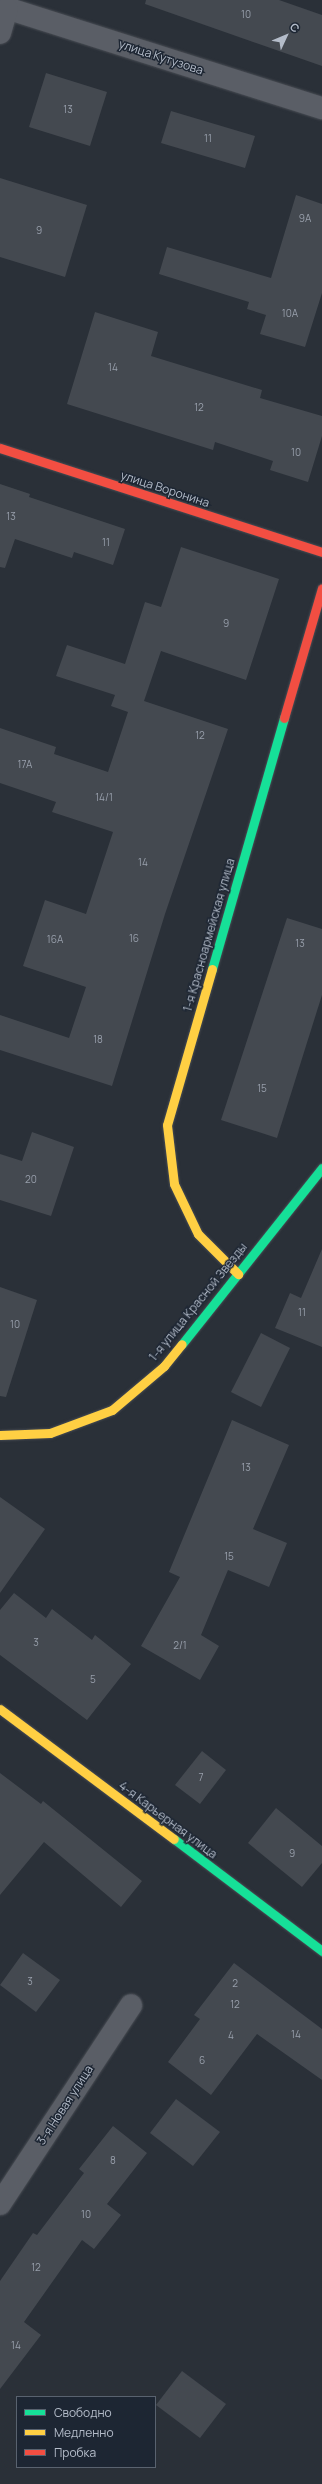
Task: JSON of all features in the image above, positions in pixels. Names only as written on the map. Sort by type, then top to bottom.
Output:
[{"type":"street","points":[[0,33],[4,7]]},
{"type":"street","name":"улица Кутузова","points":[[4,7],[322,108]]},
{"type":"street","name":"улица Воронина","points":[[0,448],[322,552]]},
{"type":"street","name":"1-я Красноармейская улица","points":[[238,1274],[198,1234],[174,1184],[167,1125],[322,588]]},
{"type":"street","name":"1-я улица Красной Звезды","points":[[0,1435],[50,1433],[112,1410],[164,1366],[322,1168]]},
{"type":"street","name":"4-я Карьерная улица","points":[[0,1709],[322,1951]]},
{"type":"street","name":"3-я Новая улица","points":[[0,2204],[131,2005]]},
{"type":"building","points":[[146,0],[279,0],[322,15],[322,66],[145,4]]},
{"type":"building","points":[[46,73],[107,92],[90,146],[29,127]]},
{"type":"building","points":[[171,111],[255,136],[245,168],[161,143]]},
{"type":"building","points":[[0,178],[87,205],[65,277],[0,257]]},
{"type":"building","points":[[296,195],[322,204],[322,293],[305,347],[260,334],[266,315],[247,309],[249,302],[159,274],[167,247],[271,278]]},
{"type":"building","points":[[95,312],[158,332],[151,356],[262,390],[260,398],[322,416],[322,436],[308,482],[270,470],[273,461],[215,442],[213,450],[67,404]]},
{"type":"building","points":[[0,484],[30,494],[29,497],[125,529],[113,565],[74,552],[72,558],[15,539],[5,568],[0,567]]},
{"type":"building","points":[[181,547],[279,579],[246,680],[161,651],[144,701],[228,729],[165,914],[112,1086],[0,1050],[0,1015],[69,1038],[86,987],[23,966],[45,900],[86,914],[113,832],[52,812],[56,802],[0,783],[0,728],[56,747],[54,754],[108,772],[128,712],[111,706],[115,695],[56,676],[67,645],[125,664],[145,602],[161,607]]},
{"type":"building","points":[[287,918],[322,929],[322,995],[277,1138],[221,1120]]},
{"type":"building","points":[[32,1132],[74,1147],[51,1216],[0,1200],[0,1154],[22,1161]]},
{"type":"building","points":[[322,1249],[322,1347],[275,1328],[290,1293],[301,1298]]},
{"type":"building","points":[[0,1287],[37,1300],[6,1397],[0,1396]]},
{"type":"building","points":[[261,1333],[290,1348],[261,1407],[231,1392]]},
{"type":"building","points":[[232,1420],[289,1445],[253,1529],[287,1543],[269,1587],[228,1570],[201,1635],[219,1646],[200,1680],[141,1646],[180,1577],[169,1572]]},
{"type":"building","points":[[0,1497],[45,1529],[0,1593]]},
{"type":"building","points":[[14,1593],[46,1618],[52,1609],[92,1640],[95,1635],[131,1664],[87,1720],[0,1655],[0,1610]]},
{"type":"building","points":[[202,1751],[226,1770],[200,1804],[175,1785]]},
{"type":"building","points":[[0,1773],[41,1804],[43,1801],[142,1881],[121,1907],[44,1842],[0,1895]]},
{"type":"building","points":[[276,1808],[322,1846],[322,1863],[302,1887],[248,1843]]},
{"type":"building","points":[[23,1953],[60,1980],[36,2012],[0,1985]]},
{"type":"building","points":[[234,1963],[322,2029],[322,2080],[257,2034],[211,2095],[168,2062],[200,2019],[194,2015]]},
{"type":"building","points":[[176,2099],[220,2132],[193,2166],[150,2133]]},
{"type":"building","points":[[113,2126],[147,2153],[107,2204],[121,2215],[94,2249],[82,2240],[24,2322],[41,2335],[0,2389],[0,2281],[33,2233],[37,2235],[84,2173],[79,2169]]},
{"type":"building","points":[[182,2371],[226,2404],[200,2438],[156,2405]]},
{"type":"traffic: fast","points":[[212,969],[284,718]]},
{"type":"traffic: fast","points":[[182,1344],[322,1168]]},
{"type":"traffic: fast","points":[[174,1839],[322,1951]]},
{"type":"traffic: slow","points":[[212,969],[167,1125],[174,1184],[198,1234],[238,1274]]},
{"type":"traffic: slow","points":[[0,1435],[50,1433],[112,1410],[164,1366],[182,1344]]},
{"type":"traffic: slow","points":[[0,1709],[174,1839]]},
{"type":"traffic: jam","points":[[0,448],[322,552]]},
{"type":"traffic: jam","points":[[284,718],[322,588]]}]
